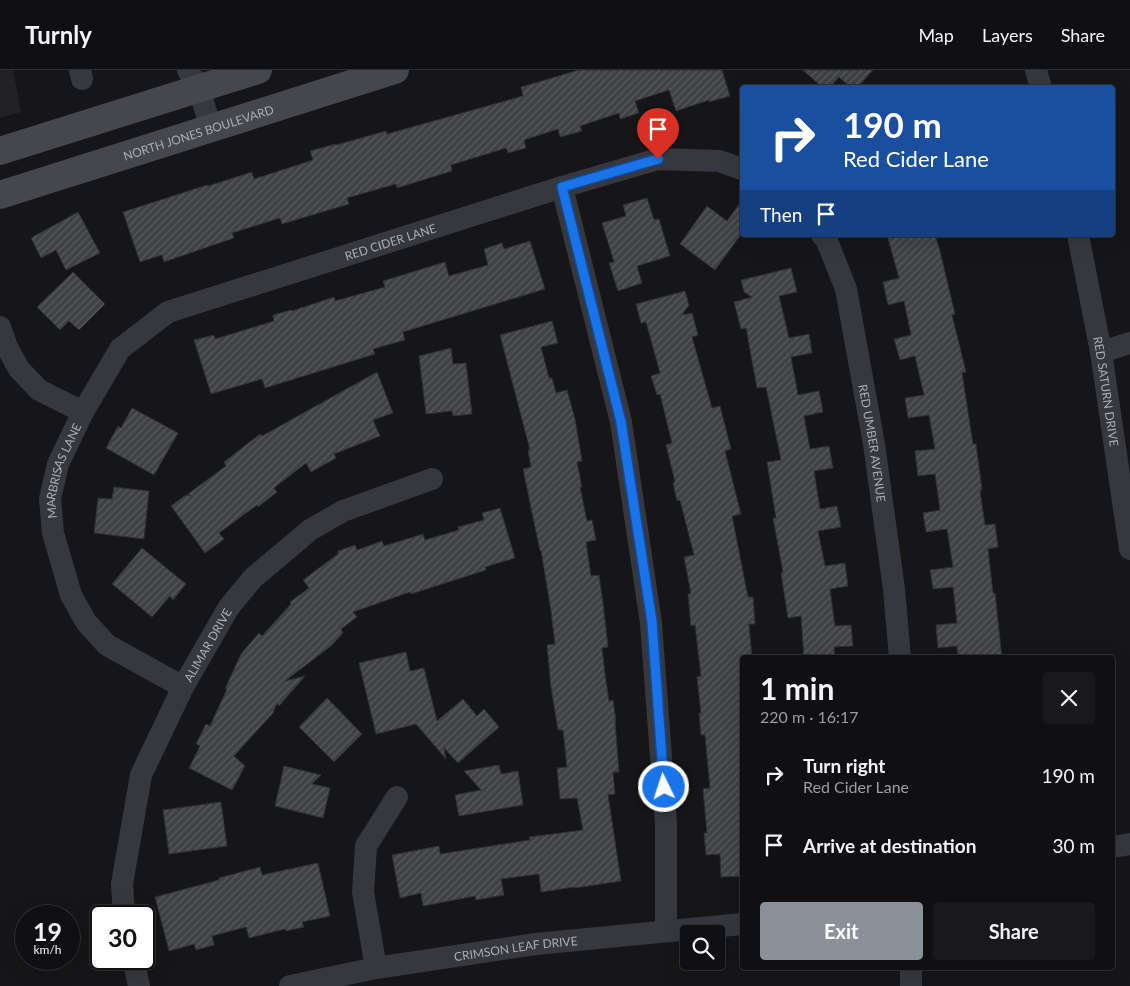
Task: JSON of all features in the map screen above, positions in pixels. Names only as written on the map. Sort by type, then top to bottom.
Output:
[{"type":"main road","points":[[0,150],[196,76],[258,70]]},
{"type":"main road","name":"NORTH JONES BOULEVARD","points":[[0,195],[395,70]]},
{"type":"street","points":[[1036,70],[1040,85]]},
{"type":"street","points":[[196,76],[211,128]]},
{"type":"street","name":"RED CIDER LANE","points":[[83,412],[120,349],[168,312],[562,187],[658,159],[719,161],[740,168]]},
{"type":"street","points":[[562,187],[621,422],[652,622],[666,824],[666,931]]},
{"type":"street","name":"RED UMBER AVENUE","points":[[824,237],[828,242],[846,289],[876,453],[894,589],[900,655]]},
{"type":"street","name":"RED SATURN DRIVE","points":[[1078,237],[1101,352],[1130,549]]},
{"type":"street","name":"MARBRISAS LANE","points":[[0,327],[7,347],[19,369],[40,390],[83,412],[58,464],[50,500],[53,533],[71,595],[86,622],[106,645],[183,687]]},
{"type":"street","points":[[1101,352],[1130,343]]},
{"type":"street","name":"ALIMAR DRIVE","points":[[123,905],[122,884],[142,775],[183,687],[229,607],[253,578],[310,530],[343,511],[432,479]]},
{"type":"street","points":[[376,968],[363,892],[366,846],[397,797]]},
{"type":"street","points":[[1115,846],[1130,844]]},
{"type":"street","name":"CRIMSON LEAF DRIVE","points":[[290,986],[376,968],[536,944],[740,924]]},
{"type":"street","points":[[135,970],[139,986]]},
{"type":"street","points":[[911,970],[911,986]]},
{"type":"shaded area","points":[[0,70],[13,70],[21,112],[0,118]]},
{"type":"building","points":[[579,70],[722,70],[730,96],[709,102],[709,100],[676,111],[669,90],[635,101],[639,113],[620,119],[619,113],[580,126],[582,131],[560,137],[558,129],[524,140],[526,148],[508,153],[506,148],[451,165],[452,171],[397,188],[396,184],[347,198],[349,204],[282,224],[280,218],[232,233],[234,238],[164,262],[162,255],[140,262],[123,212],[252,172],[254,179],[313,160],[310,151],[386,131],[387,134],[523,96],[521,87]]},
{"type":"building","points":[[803,70],[873,70],[860,85],[848,85],[839,77],[832,85],[820,85]]},
{"type":"building","points":[[647,198],[654,220],[659,219],[670,256],[637,266],[642,283],[618,291],[609,263],[614,262],[602,223],[626,216],[623,205]]},
{"type":"building","points":[[740,203],[740,236],[715,270],[680,244],[707,206],[727,221]]},
{"type":"building","points":[[78,212],[100,253],[66,270],[56,250],[41,258],[31,238]]},
{"type":"building","points":[[888,237],[936,237],[955,314],[952,315],[966,372],[962,373],[973,444],[976,444],[985,525],[995,524],[998,547],[988,549],[1002,655],[958,655],[957,646],[938,648],[936,625],[957,623],[953,587],[933,589],[930,570],[953,567],[947,529],[926,532],[923,513],[940,510],[935,474],[918,476],[915,451],[935,449],[929,415],[908,418],[905,398],[924,395],[915,356],[900,360],[894,339],[911,335],[904,301],[888,305],[883,282],[899,278]]},
{"type":"building","points":[[530,241],[545,289],[403,332],[405,340],[373,349],[375,354],[265,388],[262,379],[211,394],[194,340],[214,335],[215,339],[274,321],[273,315],[292,311],[334,297],[335,301],[385,287],[383,281],[445,262],[449,276],[488,265],[484,249],[502,243],[504,249]]},
{"type":"building","points":[[791,268],[797,292],[779,296],[789,338],[809,334],[812,353],[791,357],[798,395],[819,391],[823,412],[804,416],[810,449],[829,446],[833,468],[814,471],[820,509],[837,506],[841,527],[818,531],[825,566],[845,563],[848,586],[830,589],[835,626],[851,625],[853,646],[834,647],[835,655],[804,655],[801,616],[788,618],[781,573],[783,572],[773,518],[776,518],[767,462],[781,460],[766,387],[757,388],[746,328],[741,329],[734,302],[752,297],[744,292],[741,280]]},
{"type":"building","points":[[73,272],[105,304],[79,330],[69,321],[60,330],[37,307]]},
{"type":"building","points":[[685,291],[689,305],[682,315],[692,313],[698,335],[692,337],[712,408],[720,406],[731,449],[725,451],[741,514],[732,516],[748,597],[753,597],[755,624],[749,624],[752,655],[740,655],[740,876],[721,877],[720,854],[706,855],[704,833],[707,833],[703,789],[710,788],[705,735],[701,735],[699,713],[701,713],[697,677],[701,676],[695,625],[691,626],[688,594],[691,594],[684,557],[694,555],[680,500],[677,501],[673,483],[675,482],[666,445],[672,443],[660,394],[657,395],[651,376],[660,373],[646,322],[641,323],[636,304]]},
{"type":"building","points":[[552,321],[558,343],[541,347],[549,378],[552,378],[556,393],[567,390],[575,419],[582,461],[577,462],[582,487],[580,487],[587,521],[592,520],[596,540],[586,542],[591,576],[599,575],[608,647],[602,648],[605,674],[609,701],[613,700],[616,721],[619,772],[613,772],[615,794],[608,795],[621,881],[541,892],[539,874],[501,879],[504,895],[476,900],[475,896],[423,906],[421,893],[400,898],[392,855],[439,846],[440,854],[530,840],[529,837],[583,830],[577,798],[560,799],[557,768],[567,767],[563,730],[558,730],[551,687],[547,645],[555,644],[551,611],[541,550],[523,469],[531,467],[528,450],[530,450],[500,335]]},
{"type":"building","points":[[451,348],[453,364],[466,363],[472,414],[453,416],[452,411],[426,414],[419,356]]},
{"type":"building","points":[[377,372],[393,413],[373,420],[380,436],[334,454],[336,458],[311,472],[306,463],[274,488],[277,492],[219,533],[224,539],[205,553],[171,506],[186,495],[191,496],[188,494],[226,466],[224,462],[260,434],[262,436]]},
{"type":"building","points":[[132,408],[178,433],[154,475],[106,448],[118,426],[121,428]]},
{"type":"building","points":[[114,487],[149,491],[144,539],[94,533],[98,498],[112,499]]},
{"type":"building","points":[[500,508],[515,558],[485,567],[486,570],[411,594],[410,592],[353,612],[357,617],[341,629],[343,633],[331,646],[285,681],[305,676],[279,706],[277,703],[273,713],[234,756],[245,766],[232,790],[189,768],[200,746],[196,744],[206,724],[210,726],[241,654],[259,633],[262,636],[291,604],[290,602],[309,588],[303,580],[338,554],[338,551],[355,545],[357,550],[382,541],[384,546],[423,534],[425,540],[459,530],[458,527],[484,520],[482,513]]},
{"type":"building","points":[[142,548],[186,584],[173,600],[170,596],[152,617],[112,584]]},
{"type":"building","points":[[406,652],[410,671],[424,668],[437,721],[463,699],[477,716],[484,709],[499,727],[458,763],[444,748],[446,759],[416,724],[376,734],[359,663]]},
{"type":"building","points":[[327,698],[362,734],[334,762],[299,727]]},
{"type":"building","points":[[499,765],[501,774],[518,771],[523,805],[459,816],[455,795],[481,790],[464,771]]},
{"type":"building","points":[[284,766],[321,775],[312,784],[330,788],[323,818],[275,806]]},
{"type":"building","points":[[221,802],[227,846],[169,854],[163,810]]},
{"type":"building","points":[[318,863],[330,916],[302,922],[304,927],[286,931],[285,929],[249,938],[246,927],[212,936],[214,945],[196,950],[194,944],[169,951],[155,897],[260,867],[262,875]]},
{"type":"route","points":[[658,159],[562,187],[621,422],[652,622],[664,787]]}]
